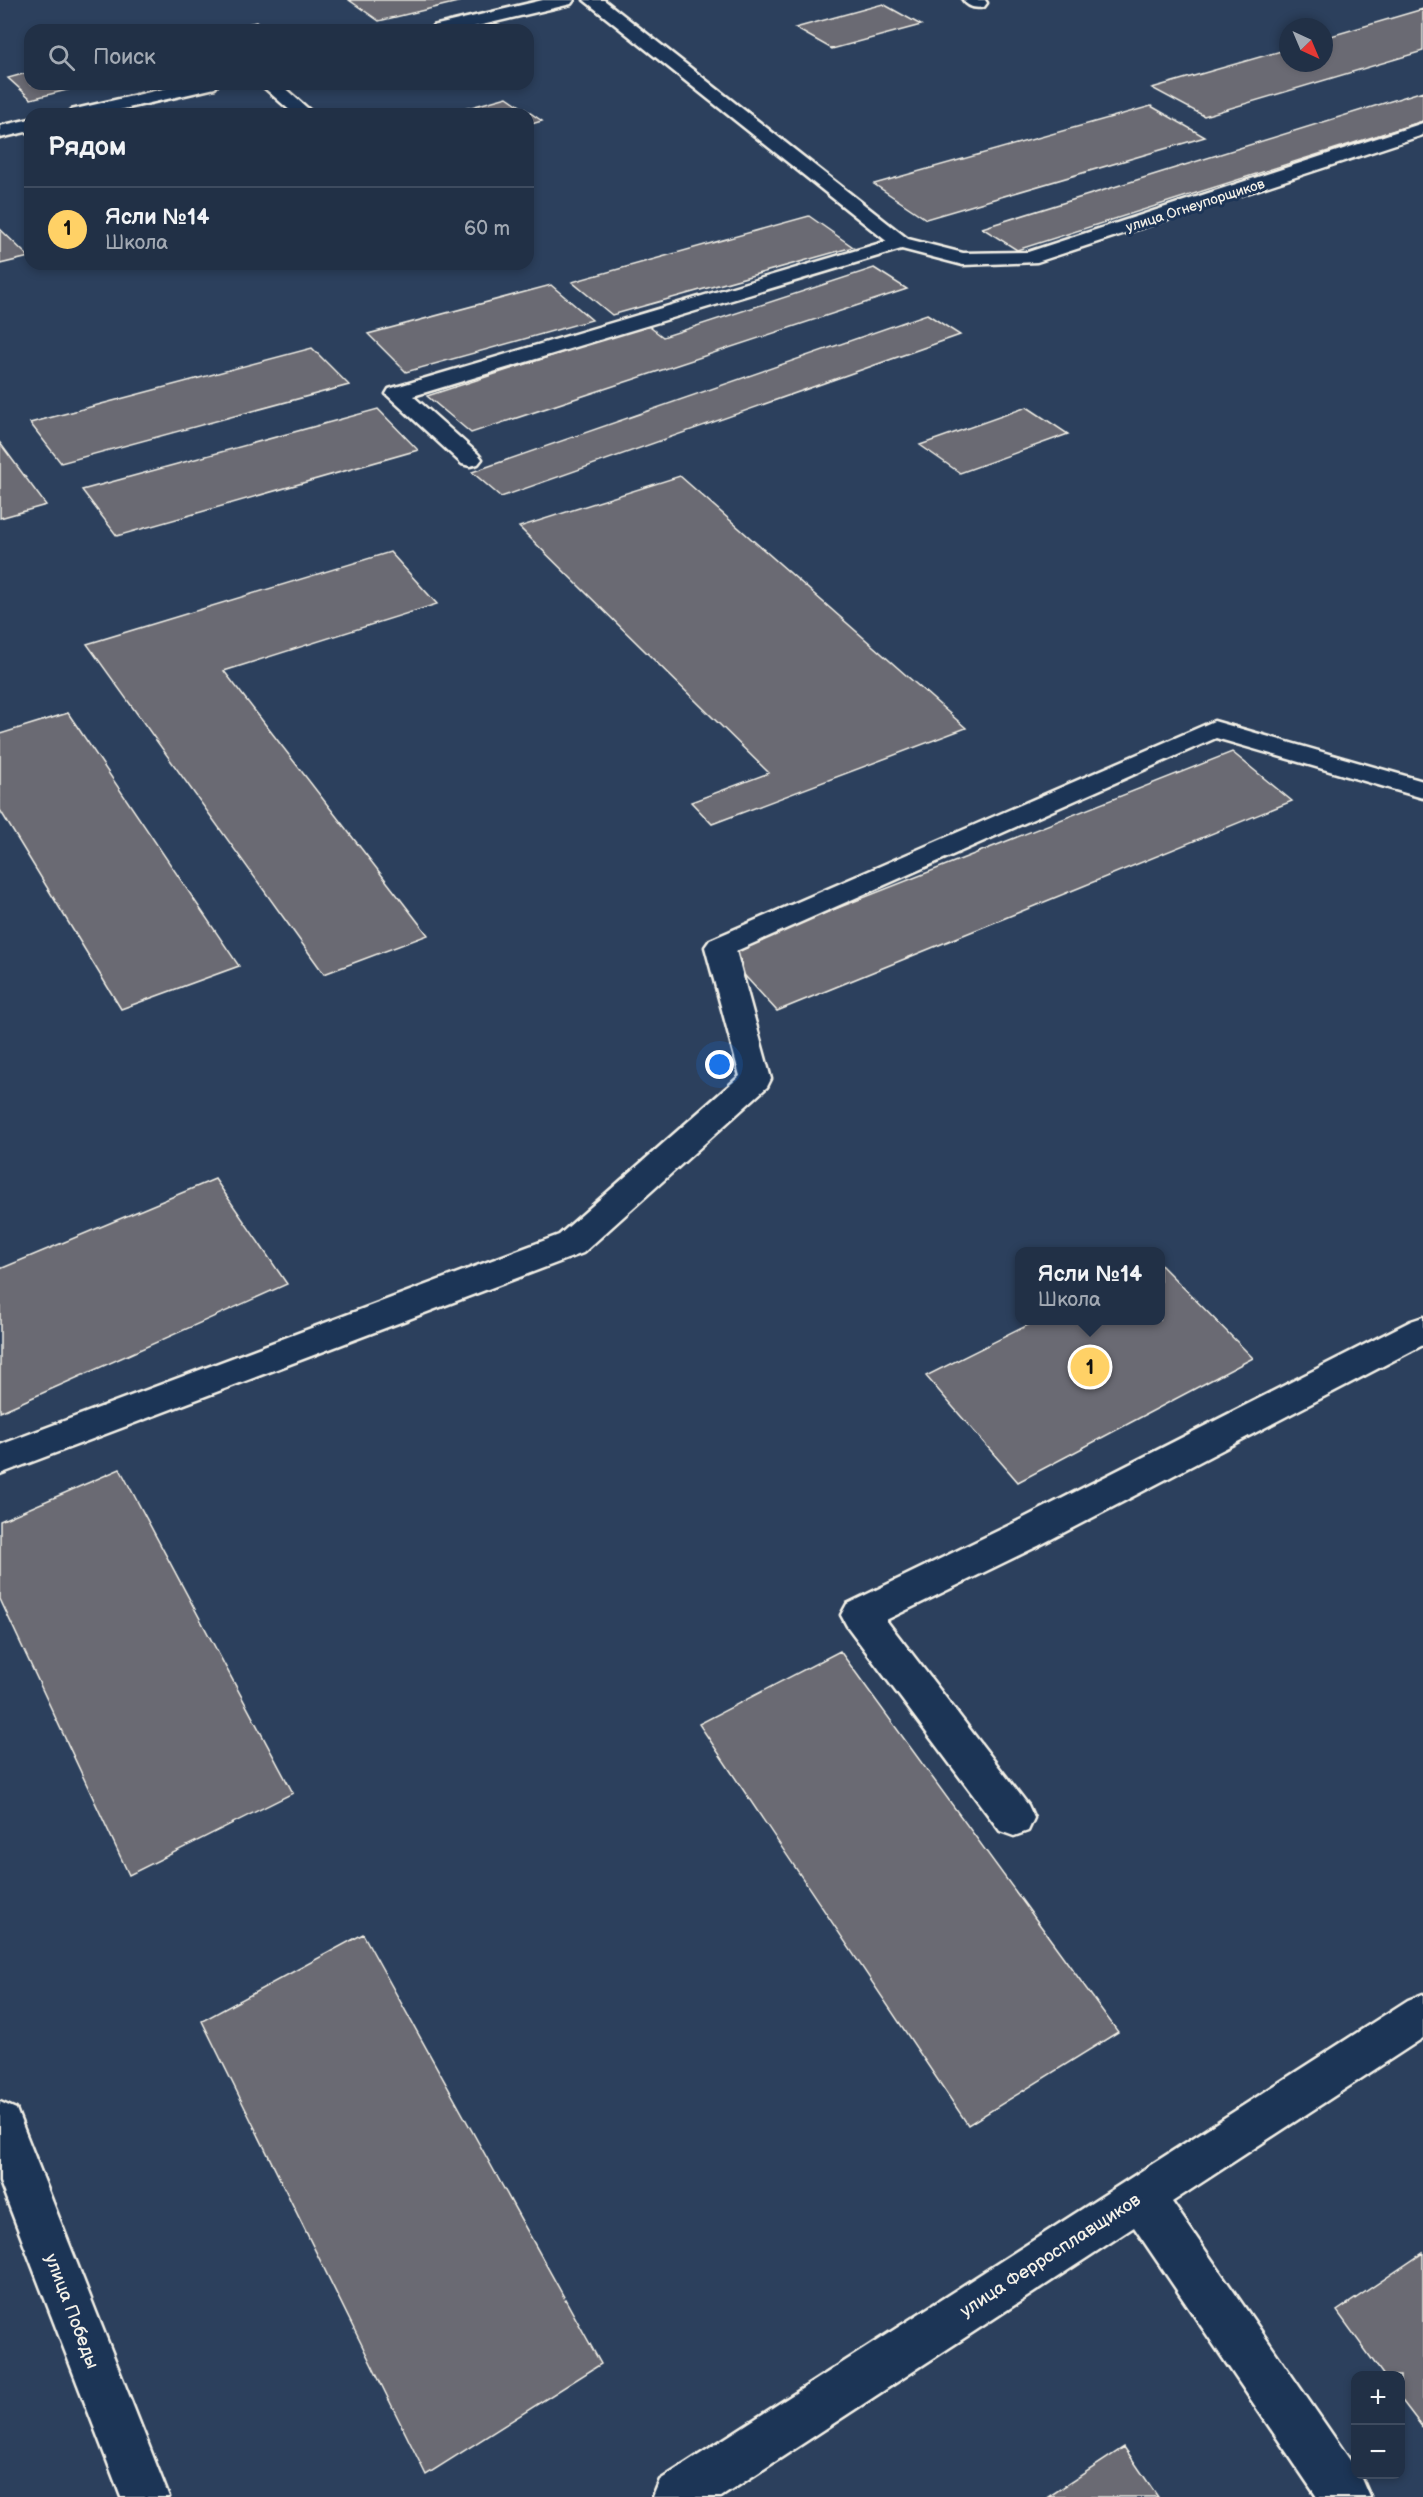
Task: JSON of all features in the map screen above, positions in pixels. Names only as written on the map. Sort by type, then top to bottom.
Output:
[{"type":"street","points":[[464,24],[565,0]]},
{"type":"street","points":[[593,0],[901,243]]},
{"type":"street","points":[[104,108],[183,90]]},
{"type":"street","points":[[276,90],[298,108]]},
{"type":"street","points":[[0,132],[24,126]]},
{"type":"street","name":"улица Огнеупорщиков","points":[[901,243],[963,259],[1030,258],[1423,129]]},
{"type":"street","points":[[470,459],[397,394],[901,243]]},
{"type":"street","points":[[0,1460],[571,1244],[756,1079],[720,947],[1214,729],[1423,790]]},
{"type":"street","points":[[1014,1818],[860,1615],[1025,1535],[1423,1330]]},
{"type":"street","name":"улица Ферросплавщиков","points":[[677,2497],[1423,2014]]},
{"type":"street","name":"улица Победы","points":[[0,2124],[145,2497]]},
{"type":"street","points":[[1141,2197],[1346,2497]]},
{"type":"building","points":[[349,0],[466,0],[379,21]]},
{"type":"building","points":[[883,4],[921,25],[832,49],[795,28]]},
{"type":"building","points":[[1423,9],[1423,51],[1204,116],[1152,88],[1279,52],[1279,72],[1333,72],[1333,35]]},
{"type":"building","points":[[24,74],[24,90],[67,90],[31,99],[8,78]]},
{"type":"building","points":[[1423,91],[1423,121],[1017,250],[982,228]]},
{"type":"building","points":[[507,97],[523,108],[468,108]]},
{"type":"building","points":[[1151,106],[1205,137],[926,219],[874,184]]},
{"type":"building","points":[[534,116],[542,121],[534,123]]},
{"type":"building","points":[[809,216],[853,247],[612,315],[572,282]]},
{"type":"building","points":[[0,229],[24,252],[24,258],[0,264]]},
{"type":"building","points":[[874,268],[907,289],[471,433],[427,396],[647,325],[663,337]]},
{"type":"building","points":[[551,285],[592,320],[406,372],[368,334]]},
{"type":"building","points":[[927,314],[960,335],[501,497],[472,472]]},
{"type":"building","points":[[312,348],[349,385],[61,463],[30,423]]},
{"type":"building","points":[[1027,407],[1068,434],[960,473],[920,445]]},
{"type":"building","points":[[378,409],[418,450],[117,536],[82,490]]},
{"type":"building","points":[[0,443],[46,505],[0,518]]},
{"type":"building","points":[[680,476],[966,728],[712,824],[691,802],[769,773],[519,527]]},
{"type":"building","points":[[390,552],[437,604],[224,671],[428,935],[324,974],[87,644]]},
{"type":"building","points":[[68,713],[239,966],[121,1009],[0,810],[0,734]]},
{"type":"building","points":[[1232,752],[1292,801],[777,1011],[724,953]]},
{"type":"building","points":[[215,1179],[287,1284],[0,1412],[0,1269]]},
{"type":"building","points":[[1165,1269],[1253,1358],[1018,1482],[926,1376],[1028,1325],[1165,1325]]},
{"type":"building","points":[[120,1469],[293,1793],[129,1875],[0,1599],[0,1521]]},
{"type":"building","points":[[840,1651],[1118,2032],[968,2125],[699,1724]]},
{"type":"building","points":[[363,1934],[601,2364],[426,2475],[202,2021]]},
{"type":"building","points":[[1423,2253],[1423,2428],[1405,2405],[1405,2371],[1380,2371],[1337,2311]]},
{"type":"building","points":[[1124,2447],[1158,2497],[1048,2497]]},
{"type":"place","name":"Ясли №14","points":[[1090,1367]]}]
